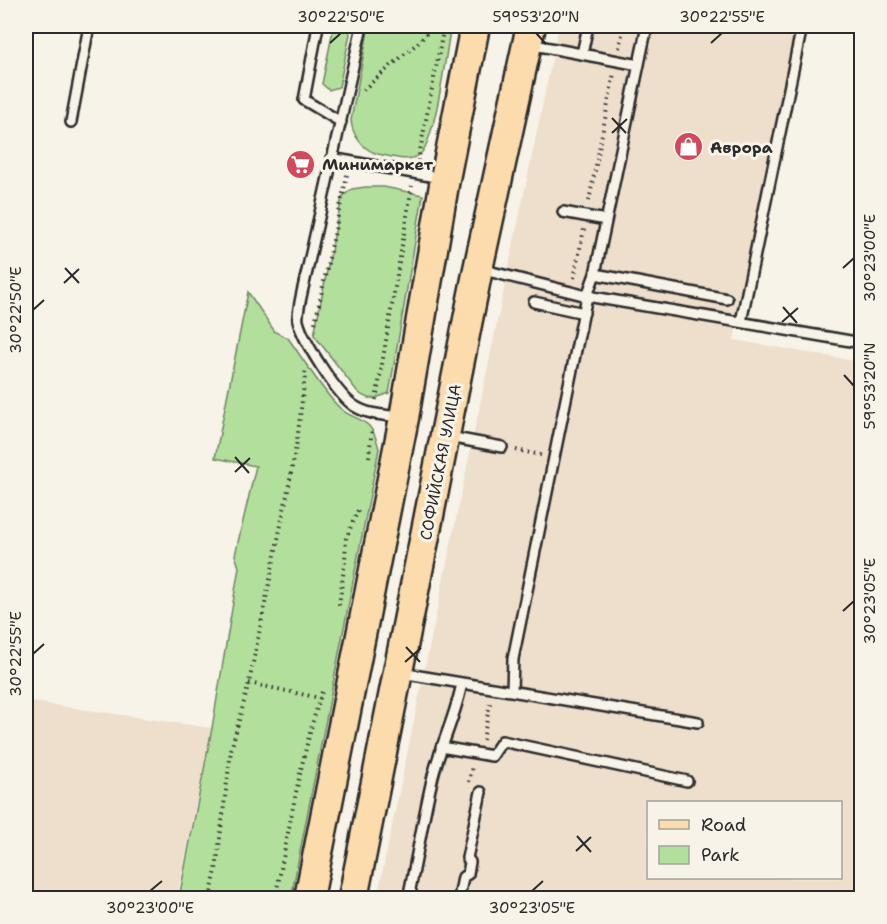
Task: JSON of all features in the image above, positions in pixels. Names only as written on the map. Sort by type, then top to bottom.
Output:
[{"type":"main road","points":[[309,898],[404,418],[445,179],[475,26]]},
{"type":"main road","name":"СОФИЙСКАЯ УЛИЦА","points":[[353,898],[478,269],[530,34]]},
{"type":"lane","points":[[71,122],[89,26]]},
{"type":"lane","points":[[318,26],[304,100],[341,122]]},
{"type":"lane","points":[[362,26],[297,318],[310,349],[343,395],[355,407],[404,418]]},
{"type":"lane","points":[[582,54],[588,26]]},
{"type":"lane","points":[[512,690],[513,658],[553,457],[587,296],[595,273],[647,26]]},
{"type":"lane","points":[[741,322],[802,26]]},
{"type":"lane","points":[[530,34],[582,54],[639,65]]},
{"type":"lane","points":[[331,158],[445,179]]},
{"type":"lane","points":[[563,212],[606,220]]},
{"type":"lane","points":[[478,269],[587,296],[861,343]]},
{"type":"lane","points":[[595,273],[728,299]]},
{"type":"lane","points":[[534,302],[584,313]]},
{"type":"lane","points":[[445,436],[502,447]]},
{"type":"lane","points":[[399,673],[698,722]]},
{"type":"lane","points":[[413,898],[410,889],[433,777],[462,683]]},
{"type":"lane","points":[[441,747],[492,756],[502,741],[687,781]]},
{"type":"lane","points":[[459,898],[464,877],[468,874],[470,862],[467,858],[481,792]]},
{"type":"path","points":[[363,82],[361,93],[420,41],[433,26]]},
{"type":"path","points":[[418,159],[444,26]]},
{"type":"path","points":[[210,898],[219,849],[231,750],[249,683],[288,490],[310,349],[350,161]]},
{"type":"path","points":[[367,468],[392,298],[413,183]]},
{"type":"path","points":[[502,447],[553,457]]},
{"type":"path","points":[[338,611],[346,538],[359,506]]},
{"type":"path","points":[[275,898],[304,750],[327,678]]},
{"type":"path","points":[[249,683],[320,699]]},
{"type":"shaded area","points":[[559,26],[797,26],[734,340],[861,362],[861,898],[377,898]]},
{"type":"shaded area","points":[[26,701],[211,728],[177,898],[26,898]]},
{"type":"green space","points":[[338,26],[349,29],[350,34],[339,87],[329,90],[322,84],[333,30]]},
{"type":"green space","points":[[369,26],[441,26],[441,29],[450,31],[435,117],[425,148],[415,157],[399,158],[373,152],[359,141],[354,131],[351,120]]},
{"type":"green space","points":[[384,187],[423,195],[389,393],[372,398],[365,397],[357,391],[314,335],[342,197],[352,189]]},
{"type":"green space","points":[[248,292],[275,332],[288,338],[334,402],[348,414],[366,423],[379,449],[291,898],[179,898],[212,728],[239,567],[235,555],[256,466],[215,458]]},
{"type":"place","name":"Аврора","points":[[689,147]]},
{"type":"place","name":"Минимаркет","points":[[301,164]]}]
